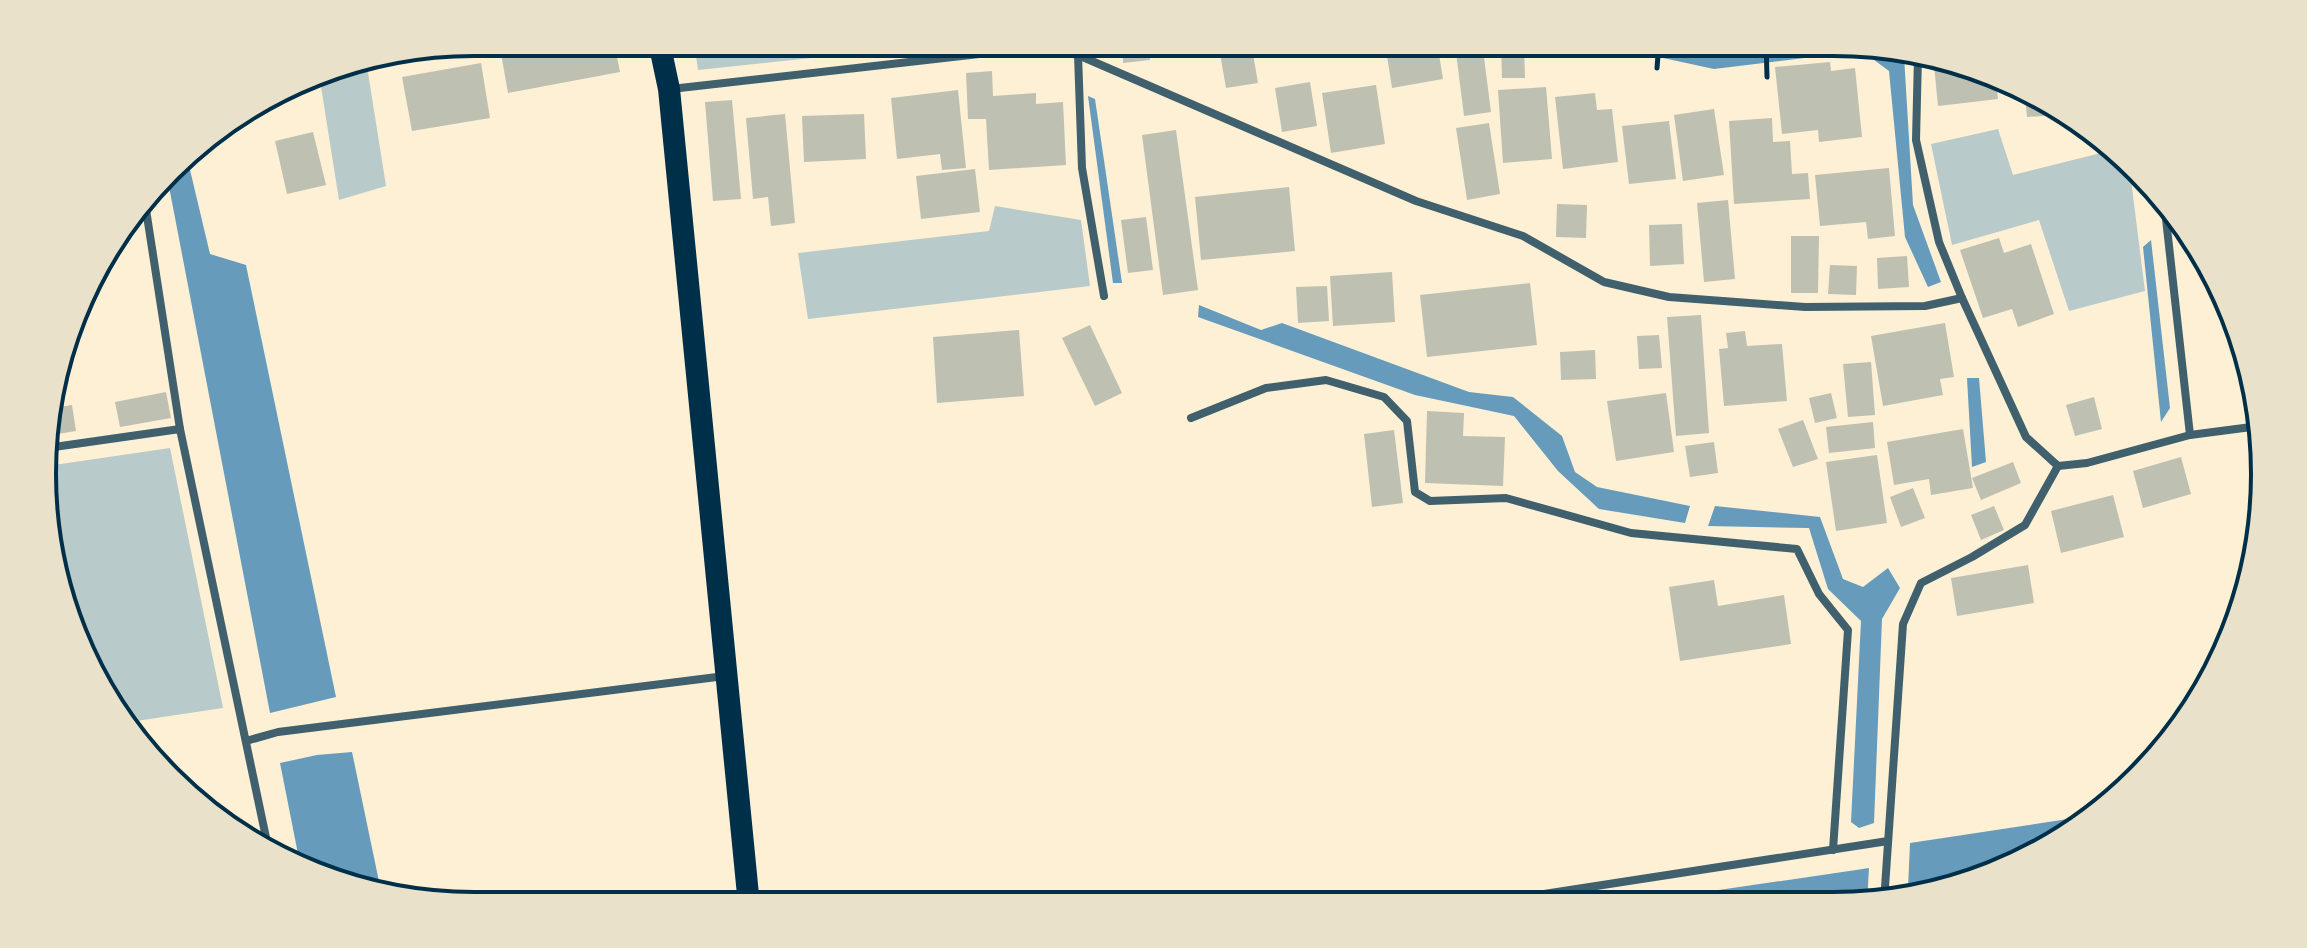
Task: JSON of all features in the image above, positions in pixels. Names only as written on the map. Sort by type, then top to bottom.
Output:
[{"type":"highway","points":[[662,56],[669,89],[748,892]]},
{"type":"street","points":[[669,89],[961,56]]},
{"type":"street","points":[[1078,56],[1082,168],[1104,296]]},
{"type":"street","points":[[1080,56],[1416,201],[1523,236],[1604,282],[1669,297],[1805,307],[1925,306],[1962,298]]},
{"type":"street","points":[[1918,65],[1916,140],[1939,242],[2026,437],[2058,466],[2087,463],[2190,435],[2248,427]]},
{"type":"street","points":[[147,214],[180,429],[266,836]]},
{"type":"street","points":[[2166,222],[2190,435]]},
{"type":"street","points":[[1191,418],[1266,388],[1326,380],[1384,397],[1407,421],[1415,492],[1430,501],[1506,498],[1631,533],[1797,549],[1819,594],[1848,630],[1833,850]]},
{"type":"street","points":[[57,447],[180,429]]},
{"type":"street","points":[[1885,888],[1903,624],[1921,583],[2025,525],[2058,466]]},
{"type":"street","points":[[246,741],[278,732],[726,675]]},
{"type":"street","points":[[1558,892],[1888,841]]},
{"type":"path","points":[[1657,68],[1658,56]]},
{"type":"path","points":[[1766,56],[1767,77]]},
{"type":"shaded area","points":[[696,56],[830,56],[698,70]]},
{"type":"shaded area","points":[[368,70],[386,186],[339,200],[321,85]]},
{"type":"shaded area","points":[[1998,129],[2013,175],[2101,153],[2131,180],[2145,291],[2069,311],[2039,220],[1952,245],[1931,144]]},
{"type":"shaded area","points":[[995,206],[1081,220],[1090,286],[808,319],[798,253],[989,231]]},
{"type":"shaded area","points":[[170,448],[223,708],[137,721],[126,706],[99,659],[70,582],[60,529],[56,465]]},
{"type":"water","points":[[1654,56],[1821,56],[1714,69]]},
{"type":"water","points":[[1872,58],[1904,62],[1913,205],[1941,282],[1928,287],[1905,237],[1889,71]]},
{"type":"water","points":[[1088,96],[1095,99],[1122,283],[1113,283]]},
{"type":"water","points":[[189,168],[210,254],[246,265],[336,697],[270,713],[169,188]]},
{"type":"water","points":[[2151,240],[2170,408],[2161,422],[2143,247]]},
{"type":"water","points":[[1199,305],[1261,330],[1282,323],[1469,392],[1513,397],[1562,436],[1575,472],[1597,487],[1690,506],[1685,523],[1599,509],[1558,471],[1514,416],[1415,395],[1198,317]]},
{"type":"water","points":[[1967,378],[1979,378],[1986,462],[1972,467]]},
{"type":"water","points":[[1715,506],[1820,517],[1843,579],[1863,587],[1888,568],[1900,588],[1882,619],[1874,823],[1859,828],[1851,822],[1861,621],[1828,589],[1809,528],[1708,526]]},
{"type":"water","points":[[352,752],[379,881],[298,853],[280,763]]},
{"type":"water","points":[[2069,819],[1993,860],[1941,878],[1908,885],[1910,843]]},
{"type":"water","points":[[1869,868],[1868,890],[1705,892]]},
{"type":"building","points":[[501,56],[617,56],[620,72],[508,93]]},
{"type":"building","points":[[1123,56],[1150,56],[1150,60],[1123,63]]},
{"type":"building","points":[[1220,56],[1253,56],[1258,83],[1226,88]]},
{"type":"building","points":[[1387,56],[1439,56],[1443,79],[1392,88]]},
{"type":"building","points":[[1456,56],[1484,56],[1491,112],[1464,116]]},
{"type":"building","points":[[1501,56],[1524,56],[1525,78],[1502,78]]},
{"type":"building","points":[[1830,62],[1831,71],[1855,68],[1862,137],[1819,142],[1818,130],[1782,134],[1775,67]]},
{"type":"building","points":[[481,63],[490,118],[412,131],[402,77]]},
{"type":"building","points":[[1934,68],[1997,90],[1998,99],[1938,106]]},
{"type":"building","points":[[992,71],[993,96],[1036,93],[1036,104],[1063,102],[1066,165],[989,170],[986,119],[968,119],[966,73]]},
{"type":"building","points":[[1310,82],[1317,126],[1282,132],[1275,88]]},
{"type":"building","points":[[1376,85],[1385,144],[1331,153],[1322,93]]},
{"type":"building","points":[[1546,87],[1552,159],[1503,163],[1498,90]]},
{"type":"building","points":[[958,90],[966,168],[942,170],[940,154],[897,159],[891,98]]},
{"type":"building","points":[[1595,93],[1597,110],[1612,109],[1618,162],[1563,169],[1555,97]]},
{"type":"building","points":[[732,100],[741,199],[713,201],[705,102]]},
{"type":"building","points":[[2026,103],[2048,116],[2027,117]]},
{"type":"building","points":[[1714,109],[1724,175],[1683,181],[1674,115]]},
{"type":"building","points":[[785,114],[795,223],[771,226],[768,197],[753,199],[746,118]]},
{"type":"building","points":[[864,114],[866,159],[804,162],[802,116]]},
{"type":"building","points":[[1772,118],[1773,142],[1790,141],[1792,174],[1808,173],[1810,199],[1734,204],[1729,121]]},
{"type":"building","points":[[1669,121],[1676,179],[1629,184],[1622,126]]},
{"type":"building","points":[[1489,123],[1500,194],[1467,200],[1456,128]]},
{"type":"building","points":[[1176,130],[1198,290],[1163,295],[1142,135]]},
{"type":"building","points":[[313,132],[326,185],[287,194],[275,141]]},
{"type":"building","points":[[1889,168],[1895,236],[1868,239],[1866,222],[1820,226],[1815,175]]},
{"type":"building","points":[[975,169],[980,212],[921,219],[916,176]]},
{"type":"building","points":[[1289,187],[1295,251],[1201,260],[1195,197]]},
{"type":"building","points":[[1728,200],[1735,279],[1704,282],[1697,203]]},
{"type":"building","points":[[1557,204],[1587,205],[1586,238],[1556,237]]},
{"type":"building","points":[[1146,217],[1153,270],[1128,273],[1121,220]]},
{"type":"building","points":[[1682,224],[1684,264],[1650,266],[1649,225]]},
{"type":"building","points":[[1791,236],[1819,236],[1818,293],[1791,293]]},
{"type":"building","points":[[1999,238],[2004,253],[2031,244],[2054,314],[2018,327],[2012,309],[1983,318],[1960,250]]},
{"type":"building","points":[[1907,256],[1909,287],[1878,289],[1877,258]]},
{"type":"building","points":[[1830,265],[1857,266],[1856,295],[1828,294]]},
{"type":"building","points":[[1392,272],[1395,322],[1333,326],[1330,276]]},
{"type":"building","points":[[1530,283],[1537,345],[1427,357],[1420,295]]},
{"type":"building","points":[[1327,286],[1329,321],[1298,323],[1296,287]]},
{"type":"building","points":[[1701,315],[1709,433],[1676,436],[1667,317]]},
{"type":"building","points":[[1945,323],[1954,377],[1940,379],[1943,395],[1883,406],[1871,336]]},
{"type":"building","points":[[1090,325],[1122,393],[1095,406],[1062,338]]},
{"type":"building","points":[[1019,330],[1024,396],[937,403],[933,337]]},
{"type":"building","points":[[1745,331],[1747,346],[1782,344],[1787,401],[1724,406],[1719,349],[1728,348],[1726,333]]},
{"type":"building","points":[[1659,335],[1662,368],[1639,369],[1637,336]]},
{"type":"building","points":[[1595,350],[1596,379],[1561,380],[1560,352]]},
{"type":"building","points":[[1871,362],[1875,415],[1848,417],[1843,364]]},
{"type":"building","points":[[166,392],[171,418],[120,427],[115,402]]},
{"type":"building","points":[[1666,393],[1674,452],[1616,461],[1607,401]]},
{"type":"building","points":[[1831,393],[1837,418],[1815,423],[1809,398]]},
{"type":"building","points":[[2094,397],[2102,429],[2075,436],[2066,405]]},
{"type":"building","points":[[72,405],[76,431],[58,434],[62,407]]},
{"type":"building","points":[[1427,411],[1464,413],[1463,436],[1505,437],[1503,486],[1425,483]]},
{"type":"building","points":[[1803,420],[1818,459],[1793,467],[1778,429]]},
{"type":"building","points":[[1873,422],[1875,448],[1829,453],[1826,427]]},
{"type":"building","points":[[1963,429],[1973,488],[1931,495],[1929,479],[1894,485],[1887,442]]},
{"type":"building","points":[[1394,430],[1403,503],[1372,507],[1364,434]]},
{"type":"building","points":[[1714,442],[1718,473],[1690,477],[1685,446]]},
{"type":"building","points":[[1877,455],[1887,523],[1836,531],[1826,462]]},
{"type":"building","points":[[2181,457],[2191,494],[2143,508],[2133,471]]},
{"type":"building","points":[[2013,462],[2021,483],[1981,500],[1972,478]]},
{"type":"building","points":[[1913,488],[1925,518],[1901,527],[1890,497]]},
{"type":"building","points":[[2113,495],[2124,537],[2061,553],[2051,511]]},
{"type":"building","points":[[1994,506],[2004,530],[1981,540],[1971,515]]},
{"type":"building","points":[[2028,565],[2034,603],[1957,616],[1951,578]]},
{"type":"building","points":[[1714,580],[1718,606],[1784,595],[1791,644],[1680,661],[1669,587]]}]
